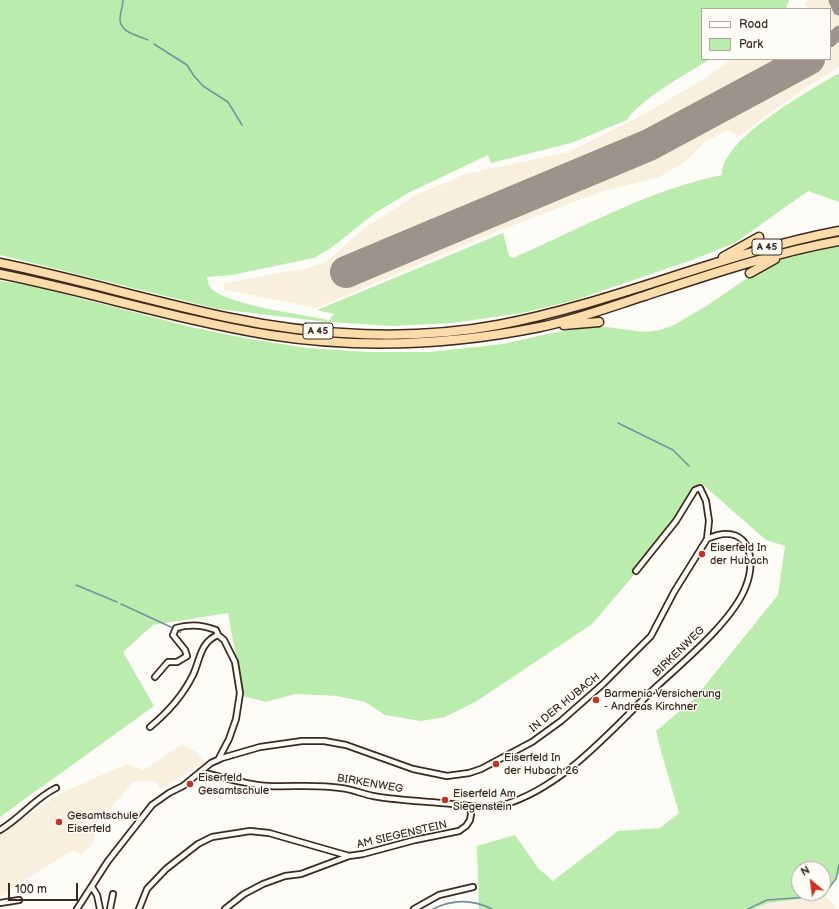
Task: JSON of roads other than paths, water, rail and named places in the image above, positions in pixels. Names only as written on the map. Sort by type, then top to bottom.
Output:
[{"type":"highway","name":"A 45","points":[[0,262],[232,318],[306,330],[389,333],[466,329],[525,319],[582,306],[696,268],[788,241],[839,231]]},
{"type":"highway","points":[[696,268],[759,237]]},
{"type":"highway","name":"A 45","points":[[0,274],[196,321],[305,340],[353,343],[435,342],[498,335],[543,327],[584,316],[706,276],[789,252],[839,241]]},
{"type":"highway","points":[[750,273],[789,252]]},
{"type":"highway","points":[[543,327],[599,322]]},
{"type":"street","name":"IN DER HUBACH","points":[[218,760],[260,747],[302,741],[324,741],[346,745],[388,762],[428,774],[447,776],[469,773],[481,769],[532,742],[561,721],[645,644],[707,538],[709,521],[706,501],[702,490],[697,489],[676,521],[636,571]]},
{"type":"street","name":"BIRKENWEG","points":[[200,772],[268,786],[326,786],[343,788],[372,796],[470,806],[502,805],[543,787],[563,775],[739,604],[751,571],[750,554],[744,542],[732,534],[724,533],[707,538]]},
{"type":"street","points":[[78,909],[108,861],[152,805],[218,760],[229,739],[236,719],[240,693],[236,662],[224,640],[218,635],[216,630],[206,626],[184,626],[176,628],[173,635],[185,650],[187,656],[177,662],[168,662],[155,677]]},
{"type":"street","points":[[150,727],[161,718],[178,698],[193,674],[200,652],[212,638],[218,635]]},
{"type":"street","points":[[0,830],[16,820],[43,796],[56,788]]},
{"type":"street","name":"AM SIEGENSTEIN","points":[[139,909],[147,889],[166,869],[198,844],[212,837],[250,831],[269,833],[349,856],[459,831],[466,826],[470,820],[472,814],[470,806]]},
{"type":"street","points":[[225,909],[244,894],[263,884],[284,876],[301,874],[349,856]]},
{"type":"street","points":[[92,887],[97,895],[100,909]]},
{"type":"street","points":[[414,909],[439,895],[473,887]]},
{"type":"street","points":[[110,909],[113,894]]},
{"type":"street","points":[[0,903],[19,900]]},
{"type":"waterway","points":[[123,0],[120,19],[121,24],[130,33],[148,40]]},
{"type":"waterway","points":[[154,44],[187,65],[203,86],[228,102],[242,125]]},
{"type":"waterway","points":[[618,423],[673,450],[689,466]]},
{"type":"waterway","points":[[76,585],[117,602]]},
{"type":"waterway","points":[[121,604],[173,628]]},
{"type":"waterway","points":[[748,909],[767,900],[822,896],[836,879],[839,865]]},
{"type":"waterway","points":[[433,909],[455,902],[477,903],[492,909]]},
{"type":"place","name":"Eiserfeld In der Hubach","points":[[702,554]]},
{"type":"place","name":"Barmenia Versicherung - Andreas Kirchner","points":[[596,700]]},
{"type":"place","name":"Eiserfeld In der Hubach 26","points":[[496,764]]},
{"type":"place","name":"Eiserfeld Gesamtschule","points":[[190,784]]},
{"type":"place","name":"Eiserfeld Am Siegenstein","points":[[445,800]]},
{"type":"place","name":"Gesamtschule Eiserfeld","points":[[59,822]]}]
